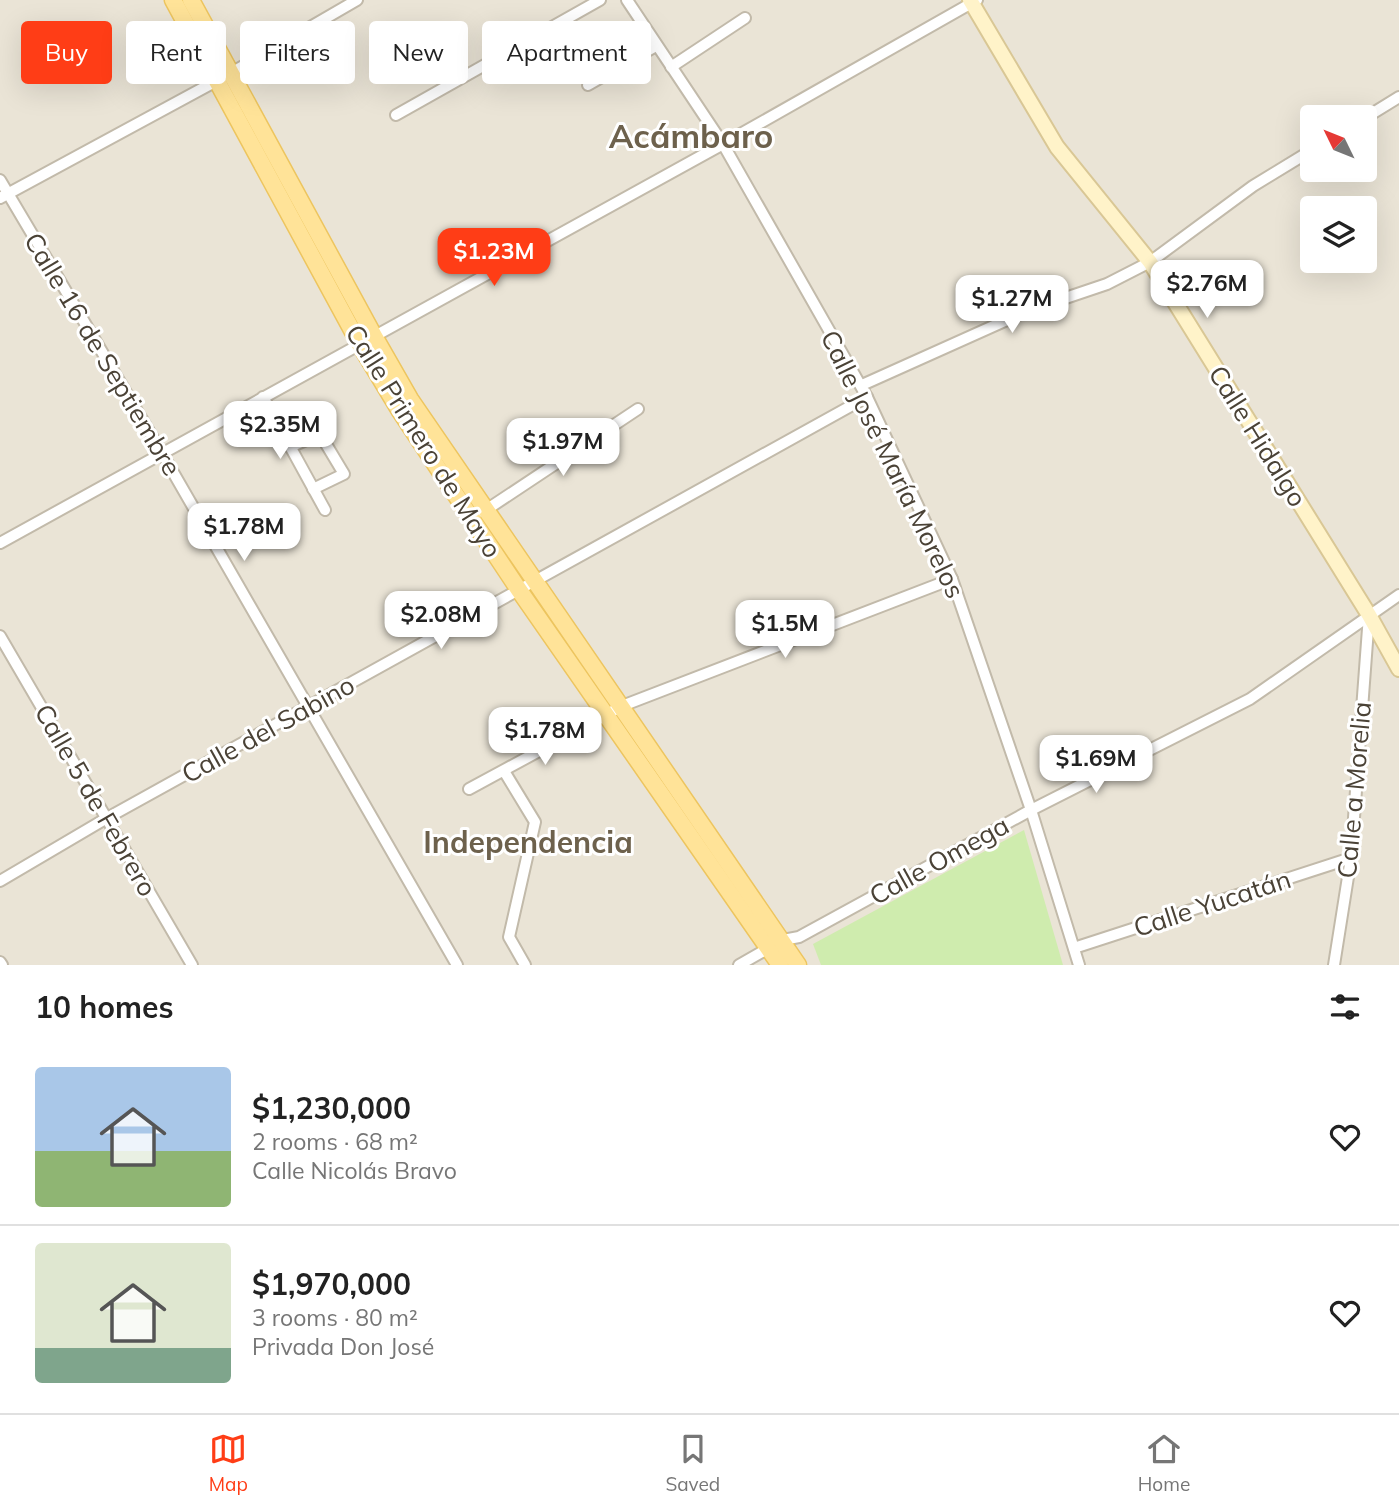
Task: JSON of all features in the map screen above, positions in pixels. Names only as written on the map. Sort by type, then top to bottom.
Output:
[{"type":"main road","name":"Calle Primero de Mayo","points":[[173,0],[184,21]]},
{"type":"main road","name":"Calle Primero de Mayo","points":[[191,0],[367,340],[400,411],[478,515],[533,581],[622,706],[784,954]]},
{"type":"main road","name":"Calle Primero de Mayo","points":[[218,84],[367,340]]},
{"type":"main road","name":"Calle Primero de Mayo","points":[[478,515],[519,590],[606,715],[784,954]]},
{"type":"street","points":[[330,0],[336,11]]},
{"type":"street","points":[[226,76],[356,0]]},
{"type":"street","points":[[396,115],[600,0]]},
{"type":"street","name":"Calle José María Morelos","points":[[627,0],[723,144],[862,385],[952,579],[1031,810],[1079,965]]},
{"type":"street","points":[[0,543],[723,144],[973,1]]},
{"type":"street","name":"Calle Hidalgo","points":[[973,1],[1057,147],[1150,262],[1369,615],[1399,669]]},
{"type":"street","points":[[671,67],[745,18]]},
{"type":"street","points":[[588,85],[656,46]]},
{"type":"street","points":[[4,195],[210,84]]},
{"type":"street","points":[[1377,111],[1399,97]]},
{"type":"street","points":[[862,385],[1027,311],[1107,284],[1150,262],[1253,186],[1300,157]]},
{"type":"street","name":"Calle 16 de Septiembre","points":[[0,180],[4,195],[162,453],[457,965]]},
{"type":"street","points":[[263,397],[325,510]]},
{"type":"street","name":"Calle del Sabino","points":[[0,881],[107,818],[867,397]]},
{"type":"street","points":[[478,515],[638,409]]},
{"type":"street","points":[[290,447],[320,434],[344,474],[313,489]]},
{"type":"street","points":[[469,789],[622,706],[952,579]]},
{"type":"street","name":"Calle Omega","points":[[739,965],[784,954],[1031,810],[1250,699],[1399,595]]},
{"type":"street","name":"Calle a Morelia","points":[[1334,965],[1351,858],[1369,615]]},
{"type":"street","name":"Calle 5 de Febrero","points":[[0,636],[192,965]]},
{"type":"street","points":[[504,771],[535,822],[509,937],[525,965]]},
{"type":"street","name":"Calle Yucatán","points":[[1074,948],[1351,858]]},
{"type":"shaded area","points":[[0,0],[1399,0],[1399,965],[0,965]]},
{"type":"green space","points":[[1024,830],[1063,965],[821,965],[813,944]]},
{"type":"district","name":"Acámbaro","points":[[691,135]]},
{"type":"district","name":"Independencia","points":[[528,842]]}]
